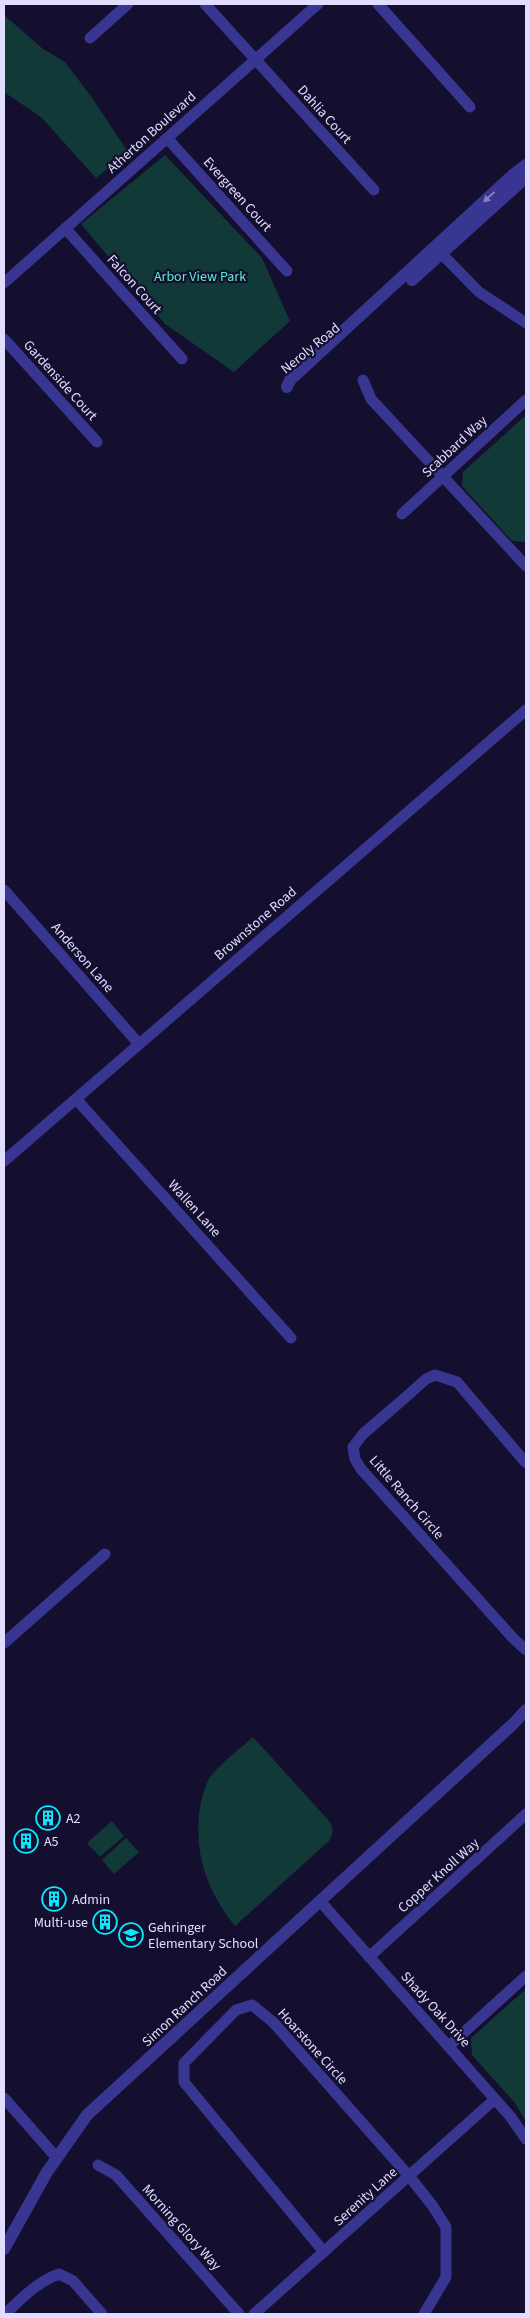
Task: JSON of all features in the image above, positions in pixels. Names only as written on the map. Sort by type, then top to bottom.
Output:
[{"type":"street","points":[[90,38],[128,4]]},
{"type":"street","name":"Dahlia Court","points":[[205,4],[374,190]]},
{"type":"street","name":"Atherton Boulevard","points":[[4,283],[318,4]]},
{"type":"street","points":[[378,4],[470,107]]},
{"type":"street","name":"Evergreen Court","points":[[167,138],[286,271]]},
{"type":"street","name":"Neroly Road","points":[[526,165],[514,174],[439,250],[294,384],[287,387],[290,380],[439,250],[523,180],[526,174]]},
{"type":"street","name":"Falcon Court","points":[[65,228],[182,359]]},
{"type":"street","points":[[439,250],[478,292],[526,323]]},
{"type":"street","name":"Gardenside Court","points":[[4,339],[97,442]]},
{"type":"street","points":[[363,380],[371,399],[524,560]]},
{"type":"street","name":"Scabbard Way","points":[[402,514],[526,400]]},
{"type":"street","name":"Brownstone Road","points":[[4,1161],[526,710]]},
{"type":"street","name":"Anderson Lane","points":[[4,890],[139,1044]]},
{"type":"street","name":"Wallen Lane","points":[[76,1098],[292,1338]]},
{"type":"street","name":"Little Ranch Circle","points":[[526,1463],[456,1382],[436,1375],[426,1379],[413,1390],[363,1434],[353,1447],[355,1459],[361,1469],[506,1631],[526,1650]]},
{"type":"street","points":[[4,1644],[105,1554]]},
{"type":"street","name":"Simon Ranch Road","points":[[4,2249],[56,2157],[87,2115],[514,1724],[526,1710]]},
{"type":"street","name":"Copper Knoll Way","points":[[369,1958],[526,1814]]},
{"type":"street","name":"Shady Oak Drive","points":[[320,1902],[449,2046],[526,2140]]},
{"type":"street","points":[[449,2046],[526,1976]]},
{"type":"street","name":"Hoarstone Circle","points":[[324,2252],[184,2082],[184,2063],[236,2010],[252,2005],[273,2022],[409,2176]]},
{"type":"street","name":"Serenity Lane","points":[[254,2314],[495,2100]]},
{"type":"street","points":[[5,2102],[56,2157]]},
{"type":"street","name":"Morning Glory Way","points":[[98,2165],[116,2175],[239,2314]]},
{"type":"street","points":[[409,2176],[432,2205],[446,2227],[446,2277],[424,2314]]},
{"type":"street","points":[[5,2314],[35,2286],[45,2279],[59,2274],[73,2281],[102,2314]]},
{"type":"green space","points":[[4,15],[43,49],[65,62],[93,99],[128,152],[96,178],[41,117],[4,92]]},
{"type":"green space","name":"Arbor View Park","points":[[165,155],[262,258],[290,321],[234,372],[165,324],[81,224]]},
{"type":"green space","points":[[526,415],[526,542],[512,541],[462,486],[463,472]]},
{"type":"green space","points":[[253,1737],[330,1822],[332,1832],[329,1841],[235,1926],[218,1901],[206,1875],[199,1847],[199,1816],[202,1797],[212,1774]]},
{"type":"green space","points":[[112,1821],[124,1836],[100,1857],[87,1843]]},
{"type":"green space","points":[[126,1838],[139,1852],[114,1874],[102,1860]]},
{"type":"green space","points":[[526,1989],[526,2121],[514,2102],[472,2055],[471,2038]]},
{"type":"place","name":"A2","points":[[48,1818]]},
{"type":"place","name":"A5","points":[[26,1841]]},
{"type":"place","name":"Admin","points":[[54,1899]]},
{"type":"place","name":"Multi-use","points":[[105,1922]]},
{"type":"place","name":"Gehringer Elementary School","points":[[131,1935]]}]
